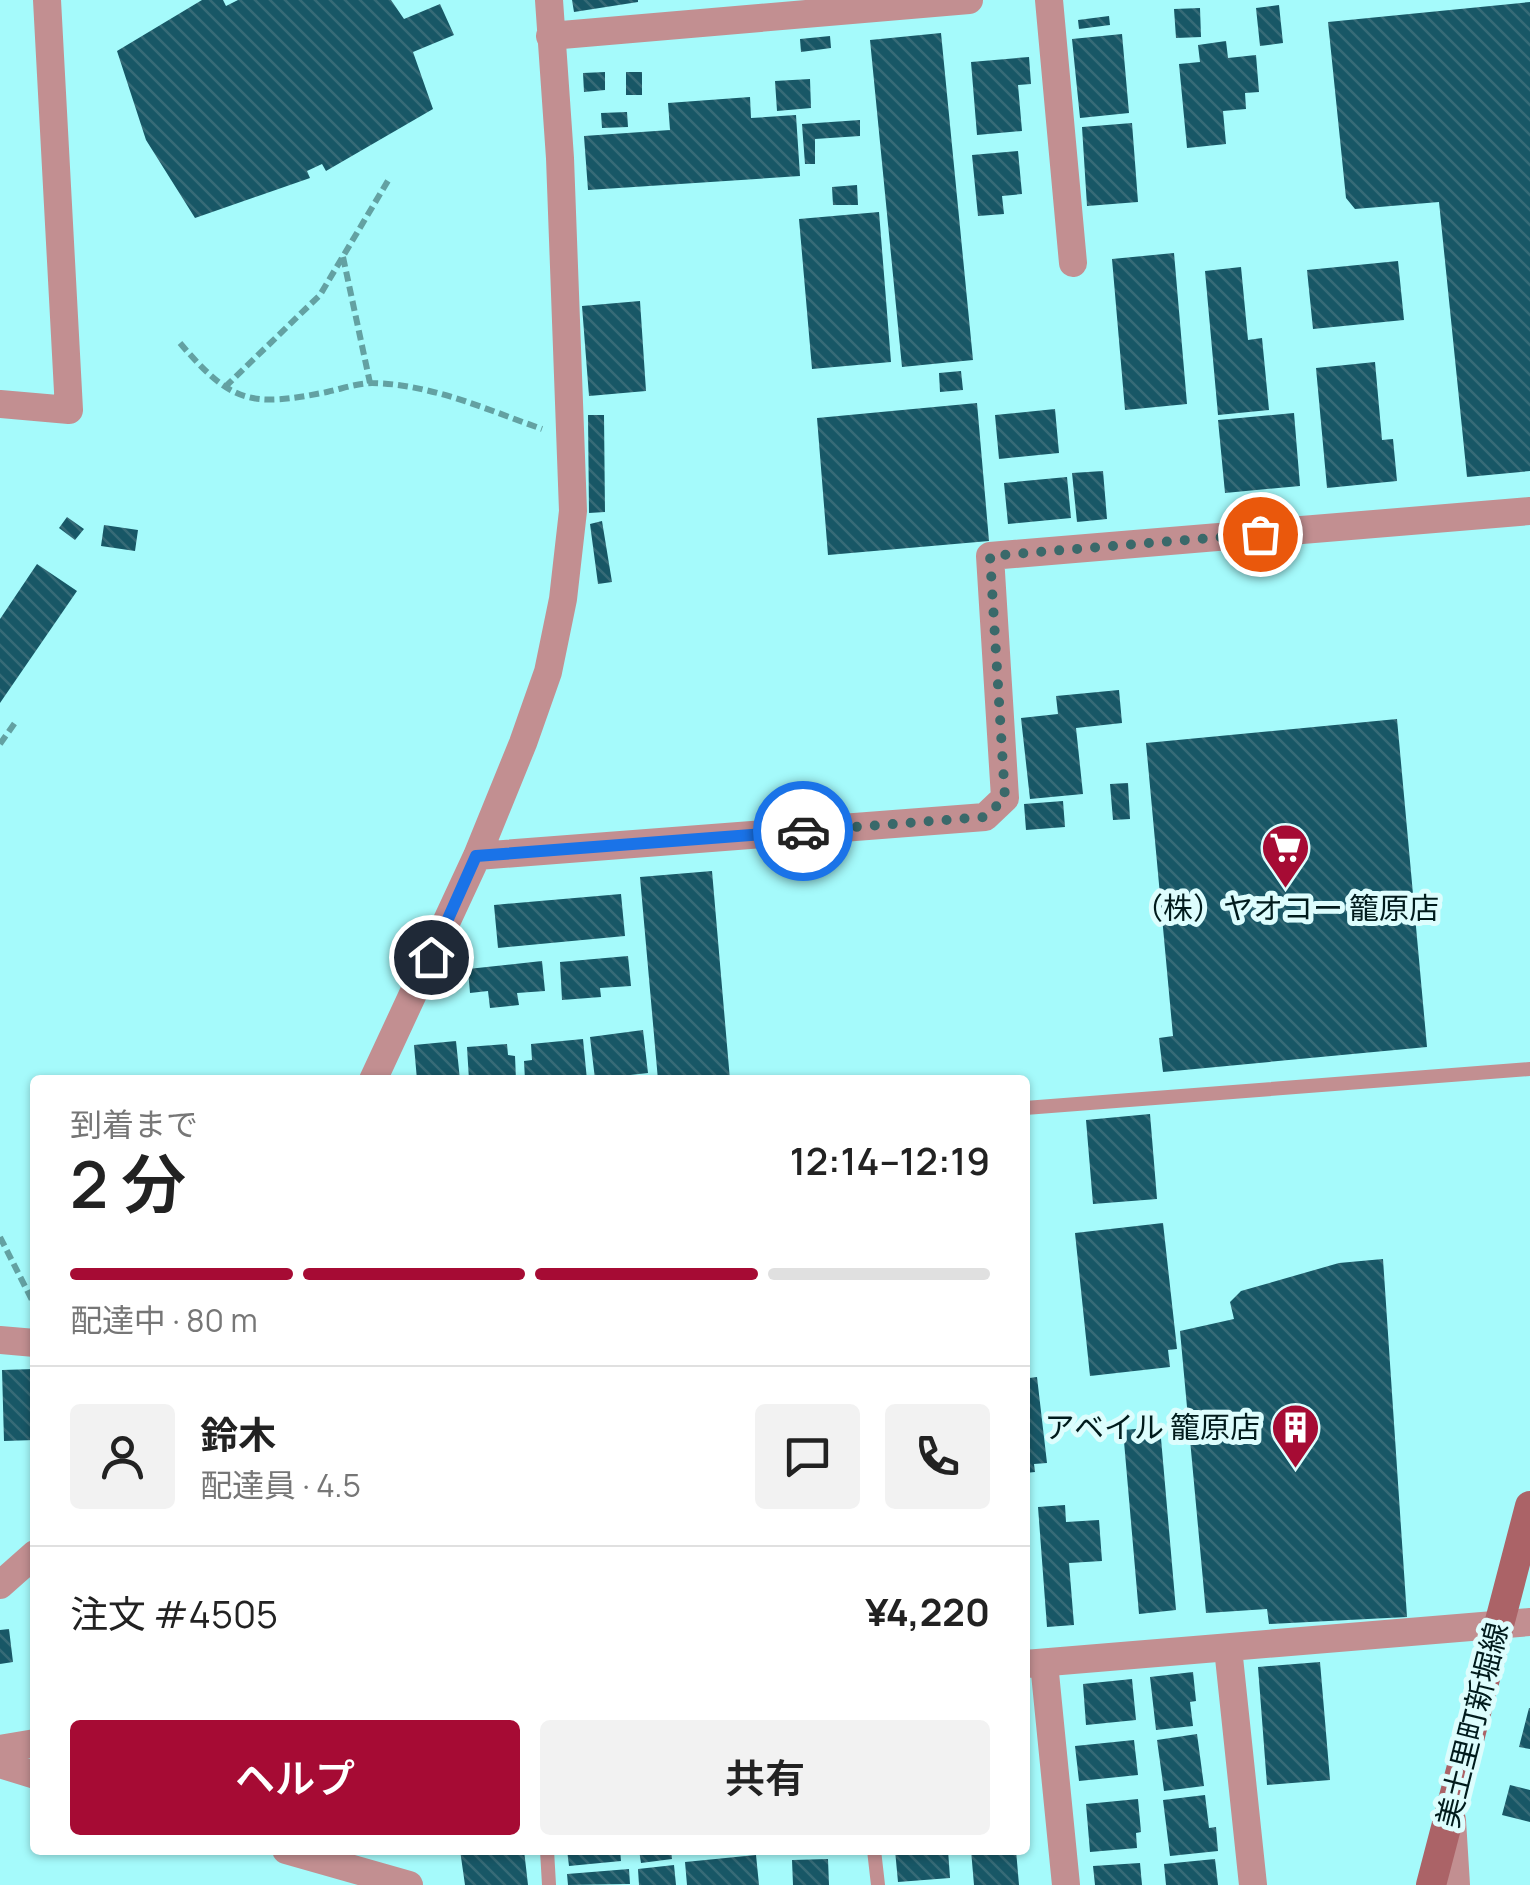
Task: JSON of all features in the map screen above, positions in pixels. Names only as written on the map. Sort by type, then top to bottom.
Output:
[{"type":"main road","name":"美土里町新堀線","points":[[1430,1885],[1452,1814],[1496,1626],[1530,1506]]},
{"type":"street","points":[[0,404],[68,410],[47,0]]},
{"type":"street","points":[[375,1075],[523,743],[548,672],[564,599],[573,511],[560,178],[548,0]]},
{"type":"street","points":[[550,36],[899,3],[970,0]]},
{"type":"street","points":[[1049,0],[1073,263]]},
{"type":"street","points":[[476,856],[985,817],[1005,798],[990,556],[1530,511]]},
{"type":"street","points":[[0,1340],[30,1343]]},
{"type":"street","points":[[0,1585],[30,1558]]},
{"type":"street","points":[[1066,1885],[1035,1664],[1530,1622]]},
{"type":"street","points":[[1228,1648],[1253,1885]]},
{"type":"street","points":[[1,1763],[30,1746]]},
{"type":"street","points":[[1,1763],[30,1773]]},
{"type":"street","points":[[1452,1814],[1456,1885]]},
{"type":"street","points":[[304,1855],[409,1885]]},
{"type":"lane","points":[[1030,1108],[1530,1069]]},
{"type":"lane","points":[[547,1855],[549,1885]]},
{"type":"lane","points":[[875,1855],[878,1885]]},
{"type":"path","points":[[225,386],[320,294],[389,179]]},
{"type":"path","points":[[343,256],[370,383]]},
{"type":"path","points":[[180,343],[206,374],[240,397],[277,402],[370,383],[429,390],[553,432]]},
{"type":"path","points":[[0,744],[17,720]]},
{"type":"path","points":[[0,1236],[30,1296]]},
{"type":"building","points":[[202,0],[223,0],[226,6],[238,0],[391,0],[404,19],[440,4],[454,35],[413,52],[433,109],[326,171],[322,164],[307,171],[310,178],[195,218],[146,140],[117,51]]},
{"type":"building","points":[[572,0],[638,0],[638,2],[574,12]]},
{"type":"building","points":[[1530,2],[1530,471],[1467,477],[1439,202],[1355,209],[1346,198],[1328,22]]},
{"type":"building","points":[[1279,5],[1283,43],[1260,46],[1256,8]]},
{"type":"building","points":[[1200,8],[1201,37],[1176,38],[1174,9]]},
{"type":"building","points":[[1109,16],[1110,25],[1079,29],[1078,20]]},
{"type":"building","points":[[941,33],[973,360],[902,367],[870,40]]},
{"type":"building","points":[[1122,34],[1129,113],[1080,118],[1072,39]]},
{"type":"building","points":[[830,36],[831,48],[801,52],[800,39]]},
{"type":"building","points":[[1226,41],[1228,58],[1256,55],[1259,92],[1245,93],[1246,109],[1223,111],[1226,144],[1187,148],[1179,64],[1200,62],[1198,45]]},
{"type":"building","points":[[1029,57],[1031,84],[1018,85],[1022,131],[977,135],[971,62]]},
{"type":"building","points":[[605,72],[605,90],[584,92],[583,73]]},
{"type":"building","points":[[626,72],[642,72],[642,95],[626,95]]},
{"type":"building","points":[[810,79],[811,108],[777,111],[775,81]]},
{"type":"building","points":[[750,97],[751,118],[796,115],[800,176],[588,190],[584,136],[670,130],[668,103]]},
{"type":"building","points":[[627,112],[628,127],[602,128],[601,113]]},
{"type":"building","points":[[860,120],[860,136],[815,139],[815,164],[805,164],[802,124]]},
{"type":"building","points":[[1132,123],[1138,202],[1087,206],[1082,127]]},
{"type":"building","points":[[1018,151],[1022,194],[1002,196],[1004,214],[978,216],[972,155]]},
{"type":"building","points":[[857,185],[858,205],[833,205],[832,187]]},
{"type":"building","points":[[879,212],[891,362],[812,369],[799,219]]},
{"type":"building","points":[[1174,253],[1187,404],[1125,410],[1112,259]]},
{"type":"building","points":[[1398,261],[1404,320],[1313,329],[1307,270]]},
{"type":"building","points":[[1241,267],[1248,340],[1262,338],[1269,410],[1218,415],[1205,271]]},
{"type":"building","points":[[640,301],[646,391],[589,396],[582,306]]},
{"type":"building","points":[[1375,362],[1382,440],[1393,439],[1397,481],[1327,488],[1316,368]]},
{"type":"building","points":[[961,371],[963,390],[940,392],[939,373]]},
{"type":"building","points":[[977,403],[989,541],[828,555],[817,418]]},
{"type":"building","points":[[1055,409],[1059,453],[999,459],[995,415]]},
{"type":"building","points":[[1294,413],[1300,486],[1225,493],[1218,420]]},
{"type":"building","points":[[588,415],[604,415],[605,512],[589,513]]},
{"type":"building","points":[[1103,471],[1107,519],[1077,522],[1072,473]]},
{"type":"building","points":[[1067,477],[1071,518],[1008,524],[1004,483]]},
{"type":"building","points":[[67,517],[84,529],[75,540],[59,528]]},
{"type":"building","points":[[602,521],[612,582],[598,584],[590,524]]},
{"type":"building","points":[[104,525],[138,530],[135,551],[101,546]]},
{"type":"building","points":[[37,564],[77,591],[0,703],[0,619]]},
{"type":"building","points":[[1119,690],[1122,723],[1076,728],[1083,794],[1030,799],[1021,718],[1058,714],[1056,696]]},
{"type":"building","name":"（株）ヤオコー 籠原店","points":[[1397,719],[1427,1047],[1163,1072],[1159,1038],[1173,1036],[1146,743]]},
{"type":"building","points":[[1128,783],[1130,819],[1113,820],[1110,784]]},
{"type":"building","points":[[1063,801],[1065,827],[1026,830],[1024,804]]},
{"type":"building","points":[[712,871],[730,1075],[658,1075],[640,877]]},
{"type":"building","points":[[621,894],[625,936],[498,948],[494,905]]},
{"type":"building","points":[[628,956],[631,986],[600,988],[601,997],[562,1000],[560,962]]},
{"type":"building","points":[[542,961],[545,991],[517,993],[519,1005],[490,1008],[488,991],[470,993],[468,969]]},
{"type":"building","points":[[643,1030],[648,1073],[595,1075],[590,1037]]},
{"type":"building","points":[[583,1039],[587,1075],[525,1075],[524,1061],[532,1060],[531,1044]]},
{"type":"building","points":[[456,1041],[459,1075],[417,1075],[414,1045]]},
{"type":"building","points":[[507,1044],[508,1055],[515,1056],[516,1075],[469,1075],[467,1047]]},
{"type":"building","points":[[1150,1114],[1157,1199],[1093,1204],[1086,1120]]},
{"type":"building","points":[[1163,1223],[1177,1349],[1168,1350],[1170,1367],[1090,1376],[1075,1233]]},
{"type":"building","name":"アベイル 籠原店","points":[[1383,1259],[1407,1617],[1269,1624],[1267,1609],[1206,1613],[1180,1331],[1234,1319],[1230,1302],[1241,1291],[1339,1263]]},
{"type":"building","points":[[30,1369],[30,1440],[4,1441],[2,1370]]},
{"type":"building","points":[[1037,1377],[1047,1463],[1034,1464],[1035,1472],[1030,1472],[1030,1378]]},
{"type":"building","points":[[1160,1427],[1176,1610],[1139,1614],[1123,1430]]},
{"type":"building","points":[[1065,1505],[1066,1522],[1099,1520],[1102,1561],[1069,1563],[1074,1625],[1047,1627],[1038,1507]]},
{"type":"building","points":[[9,1629],[13,1662],[0,1664],[0,1630]]},
{"type":"building","points":[[1320,1662],[1330,1780],[1267,1785],[1258,1667]]},
{"type":"building","points":[[1193,1672],[1193,1726],[1156,1730],[1150,1677]]},
{"type":"building","points":[[1132,1679],[1136,1720],[1086,1725],[1083,1684]]},
{"type":"building","points":[[1530,1708],[1530,1749],[1519,1747]]},
{"type":"building","points":[[1197,1734],[1204,1786],[1164,1791],[1157,1740]]},
{"type":"building","points":[[1134,1740],[1138,1775],[1079,1781],[1075,1746]]},
{"type":"building","points":[[1510,1785],[1530,1790],[1530,1822],[1502,1815]]},
{"type":"building","points":[[1205,1795],[1209,1828],[1216,1827],[1218,1851],[1170,1856],[1163,1800]]},
{"type":"building","points":[[1138,1799],[1141,1832],[1136,1833],[1137,1848],[1090,1852],[1086,1804]]},
{"type":"building","points":[[461,1855],[525,1855],[528,1885],[465,1885]]},
{"type":"building","points":[[568,1855],[620,1855],[621,1861],[569,1866]]},
{"type":"building","points":[[640,1855],[672,1855],[672,1859],[641,1863]]},
{"type":"building","points":[[756,1855],[759,1885],[687,1885],[685,1862]]},
{"type":"building","points":[[895,1855],[948,1855],[950,1878],[898,1882]]},
{"type":"building","points":[[971,1855],[1016,1855],[1019,1885],[974,1885]]},
{"type":"building","points":[[828,1859],[829,1885],[793,1885],[792,1860]]},
{"type":"building","points":[[1215,1859],[1218,1885],[1166,1885],[1164,1864]]},
{"type":"building","points":[[1140,1863],[1142,1885],[1095,1885],[1093,1866]]},
{"type":"building","points":[[674,1865],[676,1885],[639,1885],[638,1869]]},
{"type":"building","points":[[629,1869],[630,1884],[568,1885],[567,1874]]},
{"type":"way so far","points":[[803,831],[985,817],[1005,798],[990,556],[1260,534]]},
{"type":"place","name":"（株）ヤオコー 籠原店","points":[[1286,890]]},
{"type":"place","name":"アベイル 籠原店","points":[[1295,1470]]},
{"type":"route","points":[[431,957],[476,856],[803,831]]}]
